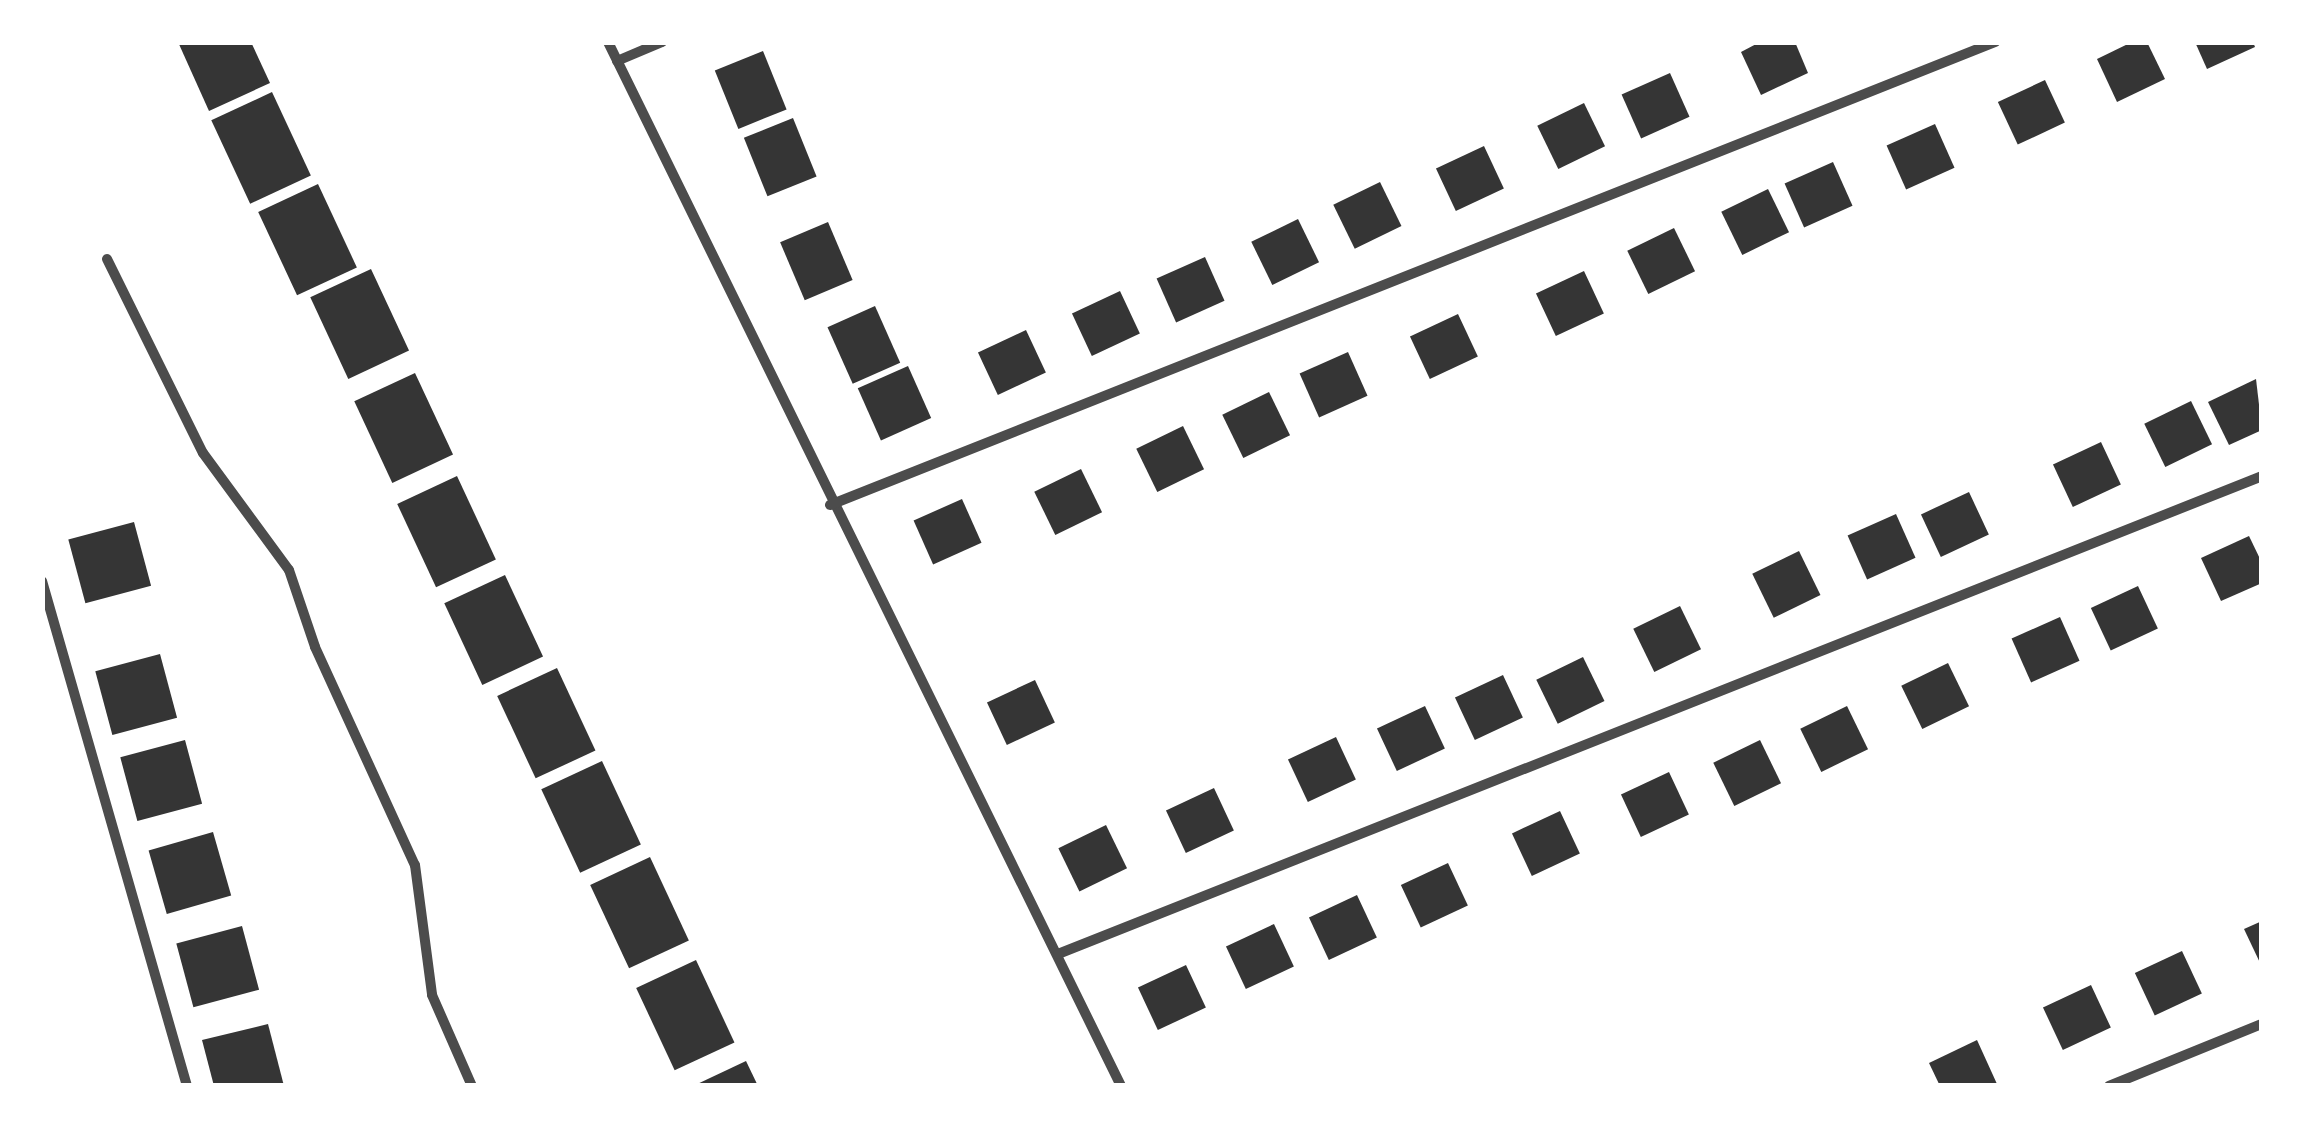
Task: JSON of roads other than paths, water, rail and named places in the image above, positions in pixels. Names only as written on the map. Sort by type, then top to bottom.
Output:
[{"type":"street","points":[[608,42],[830,505],[1121,1086]]},
{"type":"street","points":[[616,61],[662,42]]},
{"type":"street","points":[[830,505],[1994,42]]},
{"type":"street","points":[[107,259],[202,454],[289,570],[315,647],[415,866],[432,995],[472,1086]]},
{"type":"street","points":[[1058,954],[2262,476]]},
{"type":"street","points":[[42,581],[187,1086]]},
{"type":"street","points":[[2109,1086],[2262,1024]]}]
